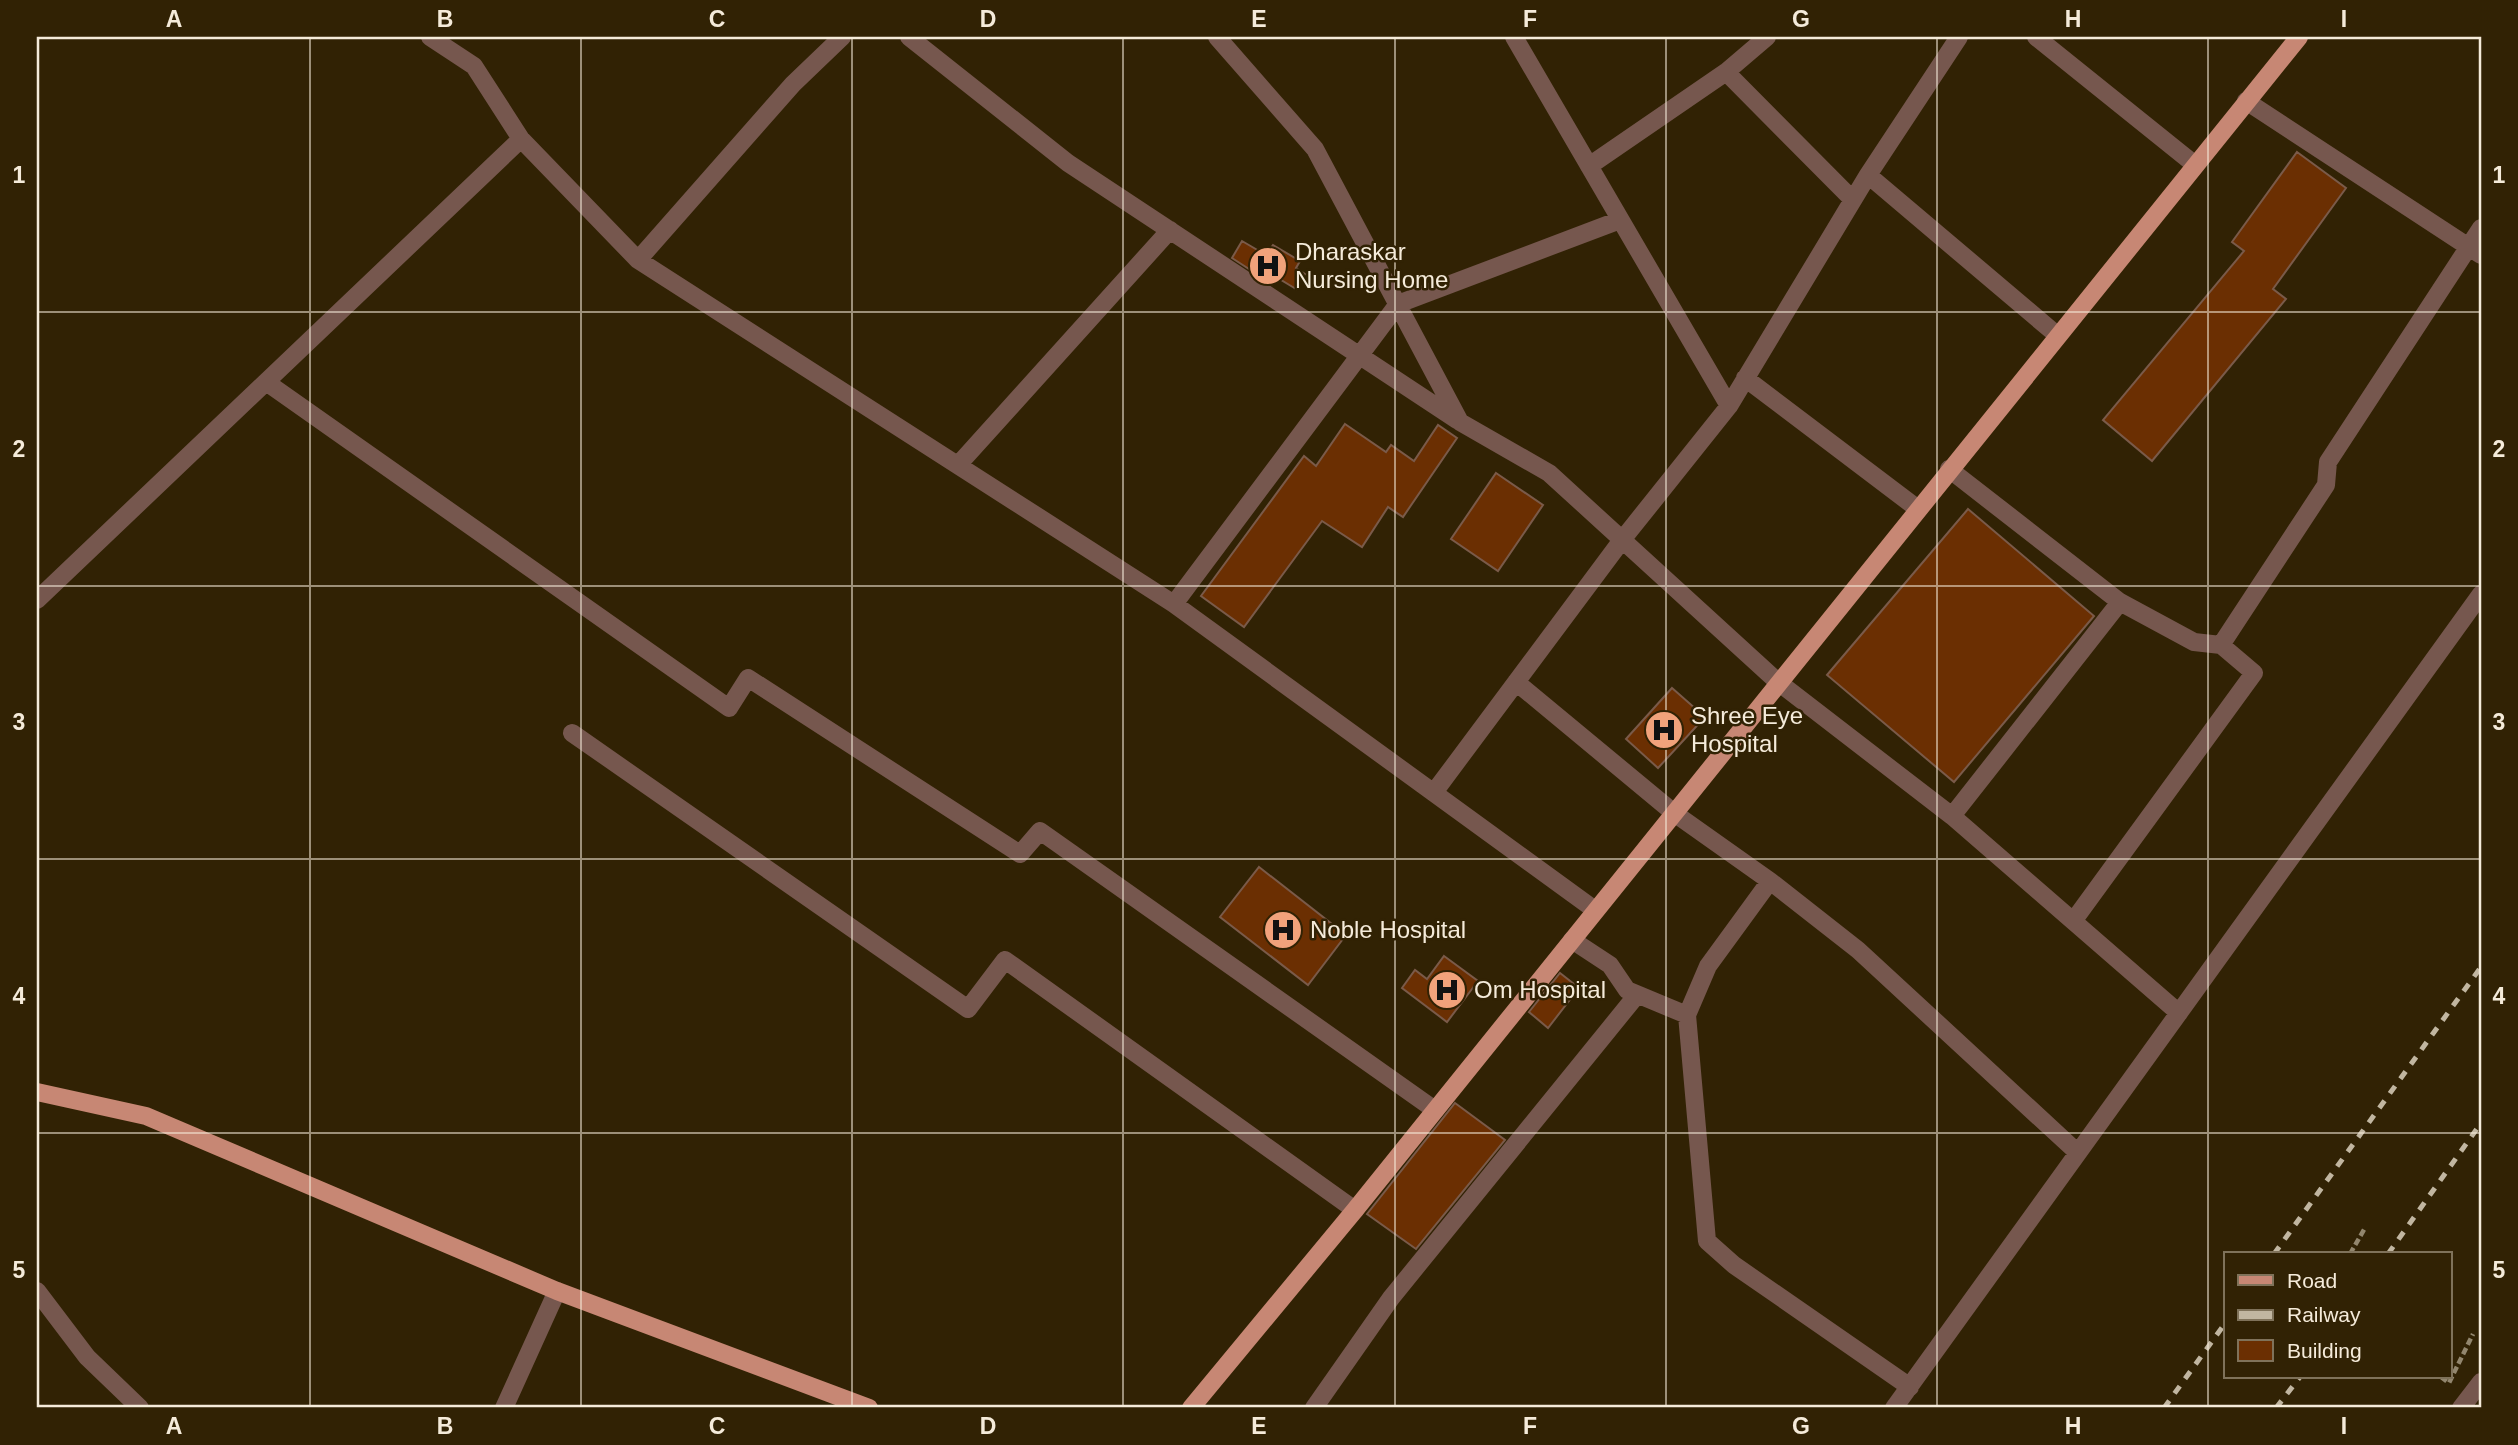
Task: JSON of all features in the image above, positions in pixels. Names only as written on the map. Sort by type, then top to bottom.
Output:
[{"type":"main road","points":[[1191,1408],[1355,1210],[2246,101],[2292,39]]},
{"type":"main road","points":[[37,1092],[146,1116],[557,1291],[869,1408]]},
{"type":"street","points":[[430,37],[474,66],[521,139],[638,260],[1174,604],[1435,791],[1595,910]]},
{"type":"street","points":[[638,260],[793,84],[842,37]]},
{"type":"street","points":[[909,37],[1068,163],[1460,422],[1549,473],[1779,682],[1952,816],[2179,1013]]},
{"type":"street","points":[[1217,37],[1315,149],[1460,422]]},
{"type":"street","points":[[1514,37],[1729,405]]},
{"type":"street","points":[[1589,166],[1726,72],[1767,37]]},
{"type":"street","points":[[1435,791],[1622,540],[1729,405],[1868,176],[1959,37]]},
{"type":"street","points":[[2036,37],[2194,164]]},
{"type":"street","points":[[1726,72],[1853,200]]},
{"type":"street","points":[[2246,101],[2475,250]]},
{"type":"street","points":[[37,600],[521,139]]},
{"type":"street","points":[[1868,176],[2057,335]]},
{"type":"street","points":[[1174,604],[1398,304],[1620,220]]},
{"type":"street","points":[[2221,645],[2326,485],[2328,462],[2475,250],[2481,228]]},
{"type":"street","points":[[958,465],[1170,230]]},
{"type":"street","points":[[1745,379],[1918,509]]},
{"type":"street","points":[[266,382],[729,708],[748,678],[1020,854],[1040,831],[1434,1110]]},
{"type":"street","points":[[1949,469],[2120,602],[2194,642],[2221,645],[2254,673],[2074,920]]},
{"type":"street","points":[[1894,1408],[2481,594]]},
{"type":"street","points":[[1952,816],[2120,602]]},
{"type":"street","points":[[1516,682],[1674,813],[1770,881],[1858,950],[2078,1153]]},
{"type":"street","points":[[572,733],[968,1009],[1004,960],[1355,1210]]},
{"type":"street","points":[[1770,881],[1708,966],[1687,1015],[1707,1241],[1734,1265],[1910,1387]]},
{"type":"street","points":[[1572,940],[1610,965],[1619,982],[1636,996],[1687,1015]]},
{"type":"street","points":[[1314,1408],[1391,1298],[1636,996]]},
{"type":"street","points":[[37,1291],[88,1357],[140,1408]]},
{"type":"street","points":[[504,1408],[557,1291]]},
{"type":"street","points":[[2461,1408],[2481,1382]]},
{"type":"path","points":[[2351,1252],[2365,1228]]},
{"type":"path","points":[[2452,1376],[2473,1334]]},
{"type":"building","points":[[2297,152],[2346,188],[2273,289],[2286,299],[2152,461],[2103,420],[2244,251],[2232,242]]},
{"type":"building","points":[[1242,241],[1266,255],[1273,245],[1300,261],[1296,268],[1305,274],[1296,289],[1276,277],[1272,284],[1232,258]]},
{"type":"building","points":[[1345,424],[1386,452],[1391,445],[1414,461],[1438,425],[1457,438],[1403,517],[1388,507],[1362,547],[1322,521],[1244,627],[1201,596],[1304,456],[1316,466]]},
{"type":"building","points":[[1496,473],[1543,505],[1498,571],[1451,539]]},
{"type":"building","points":[[1968,509],[2094,616],[1954,782],[1827,675]]},
{"type":"building","points":[[1672,688],[1705,717],[1658,768],[1626,739]]},
{"type":"building","points":[[1259,867],[1346,935],[1308,985],[1220,917]]},
{"type":"building","points":[[1444,956],[1478,981],[1447,1022],[1402,988],[1415,970],[1427,979]]},
{"type":"building","points":[[1560,973],[1579,988],[1548,1028],[1529,1012]]},
{"type":"building","points":[[1455,1103],[1505,1140],[1416,1249],[1367,1214]]},
{"type":"railway","points":[[2275,1252],[2481,967]]},
{"type":"railway","points":[[2389,1252],[2481,1123]]},
{"type":"railway","points":[[2164,1408],[2224,1325]]},
{"type":"railway","points":[[2276,1408],[2299,1378]]},
{"type":"place","name":"Dharaskar Nursing Home","points":[[1268,266]]},
{"type":"place","name":"Shree Eye Hospital","points":[[1664,730]]},
{"type":"place","name":"Noble Hospital","points":[[1283,930]]},
{"type":"place","name":"Om Hospital","points":[[1447,990]]}]
